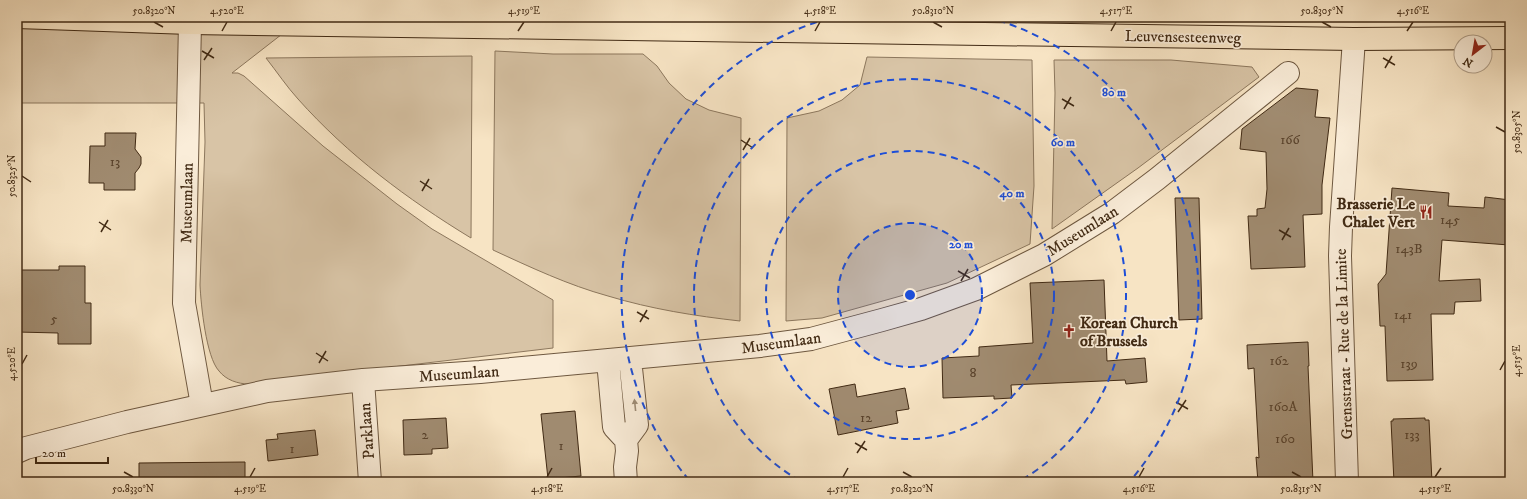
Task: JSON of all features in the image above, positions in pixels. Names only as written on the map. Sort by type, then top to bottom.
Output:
[{"type":"main road","name":"Leuvensesteenweg","points":[[17,17],[190,23],[1354,39],[1510,38]]},
{"type":"street","name":"Museumlaan","points":[[190,23],[184,303],[202,405]]},
{"type":"street","name":"Grensstraat - Rue de la Limite","points":[[1347,482],[1340,256],[1354,39]]},
{"type":"street","name":"Museumlaan","points":[[17,452],[26,448],[112,426],[267,391],[363,380],[480,372],[760,346],[811,339],[921,309],[976,289],[1044,255],[1112,213],[1157,179],[1288,73]]},
{"type":"street","points":[[626,440],[637,425],[630,359]]},
{"type":"street","points":[[608,361],[614,427],[626,440],[626,482]]},
{"type":"street","name":"Parklaan","points":[[363,380],[370,482]]},
{"type":"shaded area","points":[[17,17],[304,17],[232,73],[238,73],[244,76],[323,146],[397,204],[432,229],[553,300],[553,348],[249,384],[229,379],[219,371],[214,364],[205,330],[200,285],[205,142],[204,103],[17,103]]},
{"type":"shaded area","points":[[495,51],[553,54],[643,54],[657,66],[669,83],[686,99],[709,110],[741,118],[740,321],[673,312],[640,305],[593,292],[535,269],[493,250]]},
{"type":"shaded area","points":[[472,56],[471,238],[401,192],[337,139],[298,99],[266,58]]},
{"type":"shaded area","points":[[867,57],[1032,60],[1034,186],[1030,244],[947,283],[822,318],[786,321],[787,118],[819,111],[842,100],[860,85]]},
{"type":"shaded area","points":[[1054,60],[1171,60],[1252,67],[1259,77],[1138,168],[1052,229],[1055,93]]},
{"type":"building","points":[[1296,88],[1318,90],[1315,117],[1330,118],[1322,185],[1322,214],[1303,215],[1305,267],[1251,269],[1248,216],[1257,216],[1257,209],[1265,208],[1267,189],[1266,152],[1240,149],[1242,129]]},
{"type":"building","points":[[105,133],[136,133],[135,149],[141,157],[141,164],[135,173],[135,190],[104,190],[104,183],[89,183],[90,146],[105,146]]},
{"type":"building","points":[[1392,188],[1449,193],[1448,206],[1484,208],[1485,197],[1510,200],[1509,245],[1442,240],[1439,281],[1480,279],[1481,301],[1455,302],[1454,314],[1431,314],[1433,380],[1387,381],[1385,326],[1380,326],[1378,284],[1386,274]]},
{"type":"building","points":[[1175,198],[1199,198],[1202,319],[1179,320]]},
{"type":"building","points":[[59,266],[85,266],[85,303],[91,303],[91,344],[58,344],[58,333],[17,332],[17,270],[59,270]]},
{"type":"building","points":[[1104,280],[1107,361],[1145,358],[1147,382],[1126,384],[1125,380],[1011,385],[1012,398],[994,399],[994,396],[943,398],[942,358],[979,356],[979,347],[1033,343],[1030,283]]},
{"type":"building","points":[[1308,342],[1313,482],[1258,482],[1256,457],[1259,458],[1254,368],[1248,369],[1247,345]]},
{"type":"building","points":[[855,384],[857,397],[905,388],[909,409],[896,411],[898,423],[838,435],[829,389]]},
{"type":"building","points":[[575,411],[581,476],[548,479],[541,414]]},
{"type":"building","points":[[446,418],[448,448],[432,449],[432,454],[404,455],[403,420]]},
{"type":"building","points":[[1425,418],[1425,420],[1429,420],[1432,482],[1394,482],[1391,421],[1393,421],[1393,419]]},
{"type":"building","points":[[315,430],[318,455],[268,461],[266,440],[278,439],[277,434]]},
{"type":"building","points":[[245,462],[245,482],[139,482],[139,463]]},
{"type":"place","name":"Brasserie Le Chalet Vert","points":[[1426,212]]},
{"type":"place","name":"Korean Church of Brussels","points":[[1069,331]]}]
